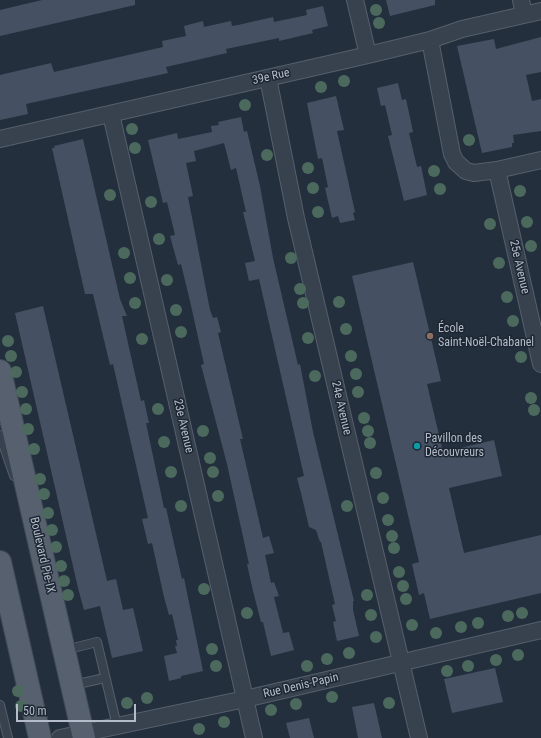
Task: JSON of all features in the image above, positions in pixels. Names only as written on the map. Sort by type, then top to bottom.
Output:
[{"type":"main road","name":"Boulevard Pie-IX","points":[[0,371],[84,736]]},
{"type":"main road","points":[[0,562],[4,596],[40,738]]},
{"type":"street","points":[[355,0],[368,55]]},
{"type":"street","name":"39e Rue","points":[[0,139],[430,40],[522,8],[541,11]]},
{"type":"street","points":[[430,40],[452,154],[456,162],[466,171],[474,173],[497,170],[541,160]]},
{"type":"street","name":"24e Avenue","points":[[268,78],[296,218],[419,738]]},
{"type":"street","name":"23e Avenue","points":[[111,114],[254,738]]},
{"type":"street","name":"25e Avenue","points":[[497,170],[541,364]]},
{"type":"street","name":"Rue Denis-Papin","points":[[60,738],[84,736],[117,726],[245,699],[541,630]]},
{"type":"lane","points":[[0,435],[42,556]]},
{"type":"lane","points":[[64,650],[97,642],[117,726]]},
{"type":"lane","points":[[72,685],[105,678]]},
{"type":"lane","points":[[0,705],[8,738]]},
{"type":"building","points":[[42,0],[135,0],[135,5],[0,36],[0,10]]},
{"type":"building","points":[[386,0],[435,0],[435,5],[390,16]]},
{"type":"building","points":[[323,6],[328,26],[312,30],[313,33],[279,41],[279,38],[226,49],[227,53],[166,67],[168,73],[26,104],[28,114],[0,120],[0,75],[51,63],[54,72],[163,47],[162,41],[186,36],[184,26],[203,21],[204,27],[231,21],[232,26],[273,17],[274,22],[307,15],[306,10]]},
{"type":"building","points":[[541,37],[541,72],[526,75],[532,101],[541,99],[541,131],[513,135],[514,143],[512,143],[512,147],[482,153],[457,46],[494,39],[496,49]]},
{"type":"building","points":[[398,83],[402,100],[406,99],[413,132],[409,133],[417,167],[421,166],[427,195],[404,201],[388,136],[392,135],[385,105],[381,106],[377,88]]},
{"type":"building","points":[[336,96],[344,130],[337,131],[355,212],[353,213],[355,220],[340,223],[338,216],[332,218],[325,188],[328,187],[322,158],[318,159],[307,103]]},
{"type":"building","points":[[241,117],[244,132],[247,131],[260,186],[273,258],[298,365],[300,364],[313,432],[354,601],[353,610],[359,636],[337,641],[333,622],[336,621],[332,605],[335,604],[321,542],[316,530],[309,527],[297,478],[304,476],[259,279],[249,281],[245,263],[255,261],[243,212],[246,212],[236,168],[231,170],[224,143],[194,151],[196,161],[186,163],[193,196],[188,197],[210,310],[213,318],[217,317],[221,332],[218,333],[243,439],[240,439],[263,538],[269,536],[274,553],[265,555],[271,583],[274,582],[279,596],[274,597],[283,633],[289,632],[294,650],[271,656],[263,622],[261,622],[253,591],[247,564],[249,564],[227,464],[201,365],[204,364],[190,301],[181,264],[178,265],[170,236],[175,235],[167,202],[163,203],[148,140],[177,133],[178,139],[212,132],[211,126],[219,125],[218,122]]},
{"type":"building","points":[[83,139],[120,299],[127,316],[122,316],[141,401],[144,400],[149,423],[146,423],[164,508],[166,508],[182,579],[184,578],[203,671],[181,676],[181,678],[169,681],[164,656],[177,653],[175,646],[177,646],[176,640],[178,640],[172,614],[169,615],[164,597],[152,543],[148,544],[142,519],[148,518],[113,364],[110,365],[93,294],[85,294],[52,148],[55,148],[54,146]]},
{"type":"building","name":"Pavillon des Découvreurs","points":[[413,262],[441,381],[427,384],[443,452],[494,440],[502,476],[449,488],[464,553],[541,535],[541,593],[430,619],[424,593],[419,595],[412,564],[419,562],[352,276]]},
{"type":"building","points":[[43,306],[107,581],[116,579],[123,610],[133,608],[143,651],[112,658],[100,606],[84,610],[15,313]]},
{"type":"building","points":[[495,668],[503,702],[452,713],[444,679]]},
{"type":"building","points":[[374,703],[382,738],[358,738],[352,707]]},
{"type":"building","points":[[309,718],[314,738],[290,738],[286,723]]},
{"type":"place","name":"École Saint-Noël-Chabanel","points":[[430,336]]},
{"type":"place","name":"Pavillon des Découvreurs","points":[[417,446]]}]
